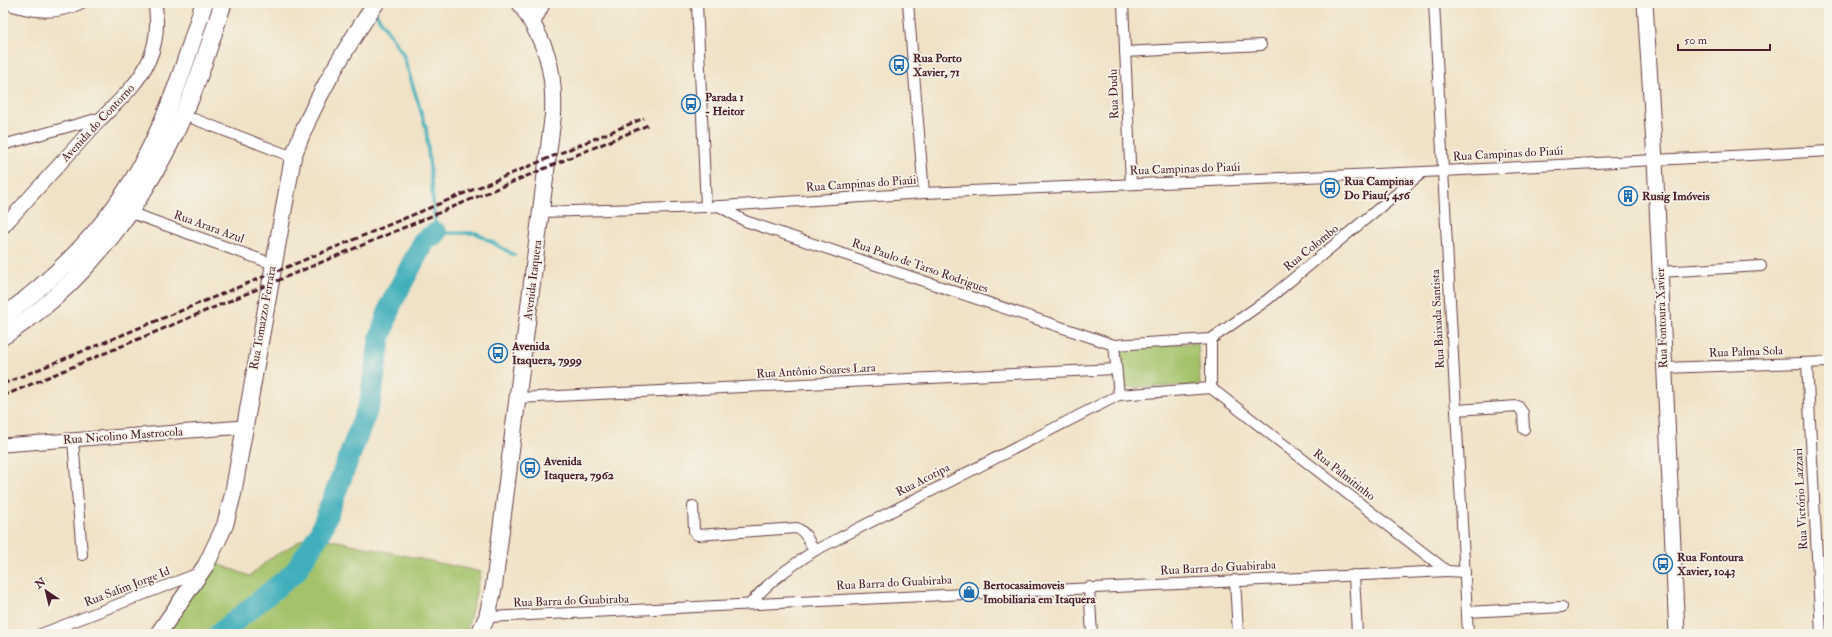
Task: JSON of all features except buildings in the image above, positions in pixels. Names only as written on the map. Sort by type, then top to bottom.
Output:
[{"type":"highway","points":[[3,317],[36,292],[72,258],[113,209],[140,167],[161,125],[179,81],[204,3]]},
{"type":"highway","points":[[3,336],[60,292],[100,250],[131,208],[159,164],[188,104],[223,3]]},
{"type":"main road","name":"Avenida Itaquera","points":[[479,634],[487,617],[494,586],[553,115],[554,90],[552,68],[546,47],[520,3]]},
{"type":"main road","points":[[532,23],[542,3]]},
{"type":"main road","name":"Rua Fontoura Xavier","points":[[1645,3],[1655,160],[1677,634]]},
{"type":"main road","name":"Rua Tomazzo Ferrara","points":[[158,634],[201,572],[225,525],[293,157],[313,107],[334,69],[372,8]]},
{"type":"street","points":[[3,3],[27,11],[51,12],[72,8],[82,3]]},
{"type":"street","name":"Avenida do Contorno","points":[[3,227],[140,78],[150,58],[155,37],[157,16],[155,3]]},
{"type":"street","points":[[697,3],[706,207]]},
{"type":"street","points":[[908,3],[924,193]]},
{"type":"street","name":"Rua Dudu","points":[[1123,3],[1131,184]]},
{"type":"street","name":"Rua Baixada Santista","points":[[1434,3],[1468,634]]},
{"type":"street","points":[[1125,52],[1261,45]]},
{"type":"street","points":[[3,145],[103,117]]},
{"type":"street","points":[[194,119],[293,157]]},
{"type":"street","name":"Rua Campinas do Piaúi","points":[[541,212],[706,207],[924,193],[1423,172],[1829,151]]},
{"type":"street","name":"Rua Colombo","points":[[1211,339],[1267,300],[1423,172]]},
{"type":"street","name":"Rua Paulo de Tarso Rodrigues","points":[[719,206],[745,221],[1114,345]]},
{"type":"street","name":"Rua Arara Azul","points":[[137,214],[273,264]]},
{"type":"street","points":[[1660,272],[1761,266]]},
{"type":"street","points":[[1211,339],[1211,388],[1119,395],[1114,345],[1211,339]]},
{"type":"street","name":"Rua Palma Sola","points":[[1664,368],[1829,362]]},
{"type":"street","name":"Rua Victório Lazzari","points":[[1807,363],[1821,634]]},
{"type":"street","name":"Rua Antônio Soares Lara","points":[[517,398],[1116,369]]},
{"type":"street","name":"Rua Palmitinho","points":[[1211,388],[1447,571]]},
{"type":"street","name":"Rua Acotipa","points":[[750,604],[762,589],[784,571],[814,551],[1119,395]]},
{"type":"street","points":[[1456,410],[1518,406],[1523,413],[1524,429]]},
{"type":"street","name":"Rua Nicolino Mastrocola","points":[[3,445],[244,428]]},
{"type":"street","points":[[74,440],[82,555]]},
{"type":"street","points":[[693,506],[694,530],[697,535],[797,528],[803,531],[807,536],[814,551]]},
{"type":"street","points":[[1447,571],[1465,572]]},
{"type":"street","name":"Rua Barra do Guabiraba","points":[[487,617],[1447,571]]},
{"type":"street","name":"Rua Salim Jorge Id","points":[[41,634],[201,572]]},
{"type":"street","points":[[1354,575],[1357,634]]},
{"type":"street","points":[[1235,580],[1238,634]]},
{"type":"street","points":[[1089,587],[1092,634]]},
{"type":"street","points":[[1467,612],[1562,607]]},
{"type":"green space","points":[[1198,343],[1200,385],[1123,388],[1121,347]]},
{"type":"green space","points":[[309,535],[481,572],[466,634],[157,634],[207,560],[250,576],[268,560]]},
{"type":"waterway","points":[[375,12],[403,54],[426,128],[436,233],[476,233],[514,255]]},
{"type":"waterway","points":[[219,634],[295,572],[320,533],[370,402],[380,338],[391,304],[424,241],[436,233]]},
{"type":"railway","points":[[3,384],[644,118]]},
{"type":"railway","points":[[3,396],[648,125]]},
{"type":"place","name":"Rua Porto Xavier, 71","points":[[899,65]]},
{"type":"place","name":"Parada 1 - Heitor","points":[[691,104]]},
{"type":"place","name":"Rua Campinas Do Piauí, 456","points":[[1330,188]]},
{"type":"place","name":"Rusig Imóveis","points":[[1628,196]]},
{"type":"place","name":"Avenida Itaquera, 7999","points":[[498,353]]},
{"type":"place","name":"Avenida Itaquera, 7962","points":[[530,468]]},
{"type":"place","name":"Rua Fontoura Xavier, 1043","points":[[1663,564]]},
{"type":"place","name":"Bertocasaimoveis Imobiliaria em Itaquera","points":[[969,592]]}]
